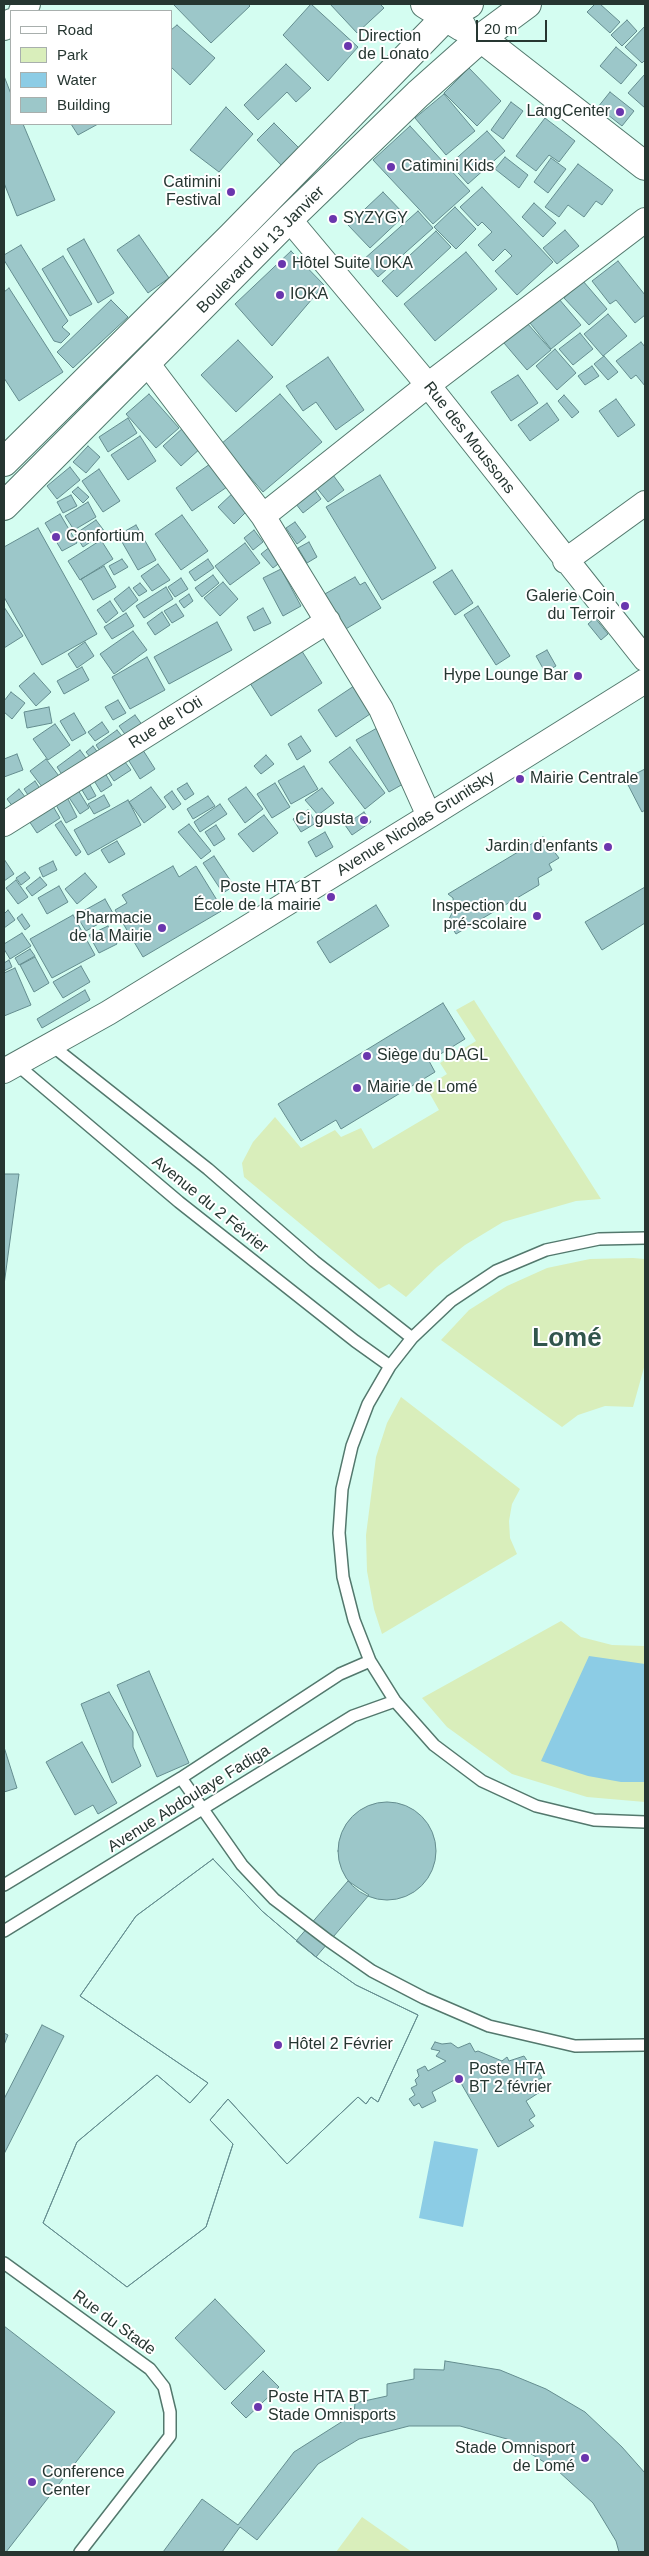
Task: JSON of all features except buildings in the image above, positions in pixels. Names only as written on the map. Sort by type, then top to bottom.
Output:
[{"type":"main road","name":"Boulevard du 13 Janvier","points":[[4,462],[232,236],[435,11],[469,4]]},
{"type":"main road","name":"Boulevard du 13 Janvier","points":[[4,506],[289,219],[418,94],[481,38],[527,4]]},
{"type":"main road","points":[[435,11],[481,38],[645,166]]},
{"type":"street","name":"Rue des Moussons","points":[[289,219],[428,385],[565,561],[645,659]]},
{"type":"street","points":[[263,516],[428,385],[645,220]]},
{"type":"street","points":[[147,363],[263,516],[382,709],[429,816]]},
{"type":"street","points":[[565,561],[645,503]]},
{"type":"street","name":"Rue de l'Oti","points":[[4,824],[328,622]]},
{"type":"street","name":"Avenue Nicolas Grunitsky","points":[[9,1067],[108,1012],[429,816],[645,681]]},
{"type":"lane","name":"Avenue du 2 Février","points":[[50,1044],[208,1169],[314,1262],[412,1338]]},
{"type":"lane","name":"Avenue du 2 Février","points":[[9,1067],[354,1341],[390,1366]]},
{"type":"lane","points":[[645,1238],[599,1239],[546,1250],[496,1271],[451,1301],[412,1338],[390,1366],[368,1404],[352,1446],[342,1489],[339,1533],[343,1577],[354,1620],[370,1661],[394,1701],[434,1745],[482,1781],[536,1806],[594,1820],[645,1822]]},
{"type":"lane","name":"Avenue Abdoulaye Fadiga","points":[[4,1885],[181,1778],[340,1674],[370,1661]]},
{"type":"lane","name":"Avenue Abdoulaye Fadiga","points":[[4,1931],[202,1811],[353,1716],[394,1701]]},
{"type":"lane","points":[[181,1778],[202,1811],[242,1865],[274,1899],[372,1971],[424,1998],[489,2026],[575,2046],[645,2045]]},
{"type":"lane","name":"Rue du Stade","points":[[4,2263],[150,2369],[164,2388],[170,2412],[170,2436],[80,2552]]},
{"type":"green space","points":[[474,1000],[601,1199],[576,1201],[503,1222],[465,1245],[437,1267],[406,1297],[389,1284],[379,1289],[244,1177],[242,1163],[253,1142],[275,1117],[301,1148],[335,1130],[341,1137],[361,1128],[373,1149],[439,1110],[426,1087],[447,1074],[440,1063],[476,1041],[456,1010]]},
{"type":"green space","points":[[590,1259],[645,1259],[645,1364],[633,1407],[605,1406],[578,1415],[562,1427],[441,1340],[469,1310],[507,1286],[547,1268]]},
{"type":"green space","points":[[401,1397],[520,1489],[512,1504],[509,1521],[510,1538],[517,1554],[382,1634],[374,1609],[367,1571],[366,1535],[376,1457],[387,1423]]},
{"type":"green space","points":[[561,1621],[581,1637],[612,1645],[645,1646],[645,1802],[587,1797],[512,1774],[447,1727],[422,1698]]},
{"type":"green space","points":[[362,2517],[412,2552],[336,2552]]},
{"type":"water","points":[[589,1656],[645,1664],[645,1782],[621,1782],[588,1776],[541,1761]]},
{"type":"water","points":[[434,2141],[478,2149],[463,2227],[419,2218]]},
{"type":"place","name":"Direction de Lonato","points":[[348,46]]},
{"type":"place","name":"LangCenter","points":[[620,112]]},
{"type":"place","name":"Catimini Kids","points":[[391,167]]},
{"type":"place","name":"Catimini Festival","points":[[231,192]]},
{"type":"place","name":"SYZYGY","points":[[333,219]]},
{"type":"place","name":"Hôtel Suite IOKA","points":[[282,264]]},
{"type":"place","name":"IOKA","points":[[280,295]]},
{"type":"place","name":"Confortium","points":[[56,537]]},
{"type":"place","name":"Galerie Coin du Terroir","points":[[625,606]]},
{"type":"place","name":"Hype Lounge Bar","points":[[578,676]]},
{"type":"place","name":"Mairie Centrale","points":[[520,779]]},
{"type":"place","name":"Ci gusta","points":[[364,820]]},
{"type":"place","name":"Jardin d'enfants","points":[[608,847]]},
{"type":"place","name":"Poste HTA BT École de la mairie","points":[[331,897]]},
{"type":"place","name":"Inspection du pré-scolaire","points":[[537,916]]},
{"type":"place","name":"Pharmacie de la Mairie","points":[[162,928]]},
{"type":"place","name":"Siège du DAGL","points":[[367,1056]]},
{"type":"place","name":"Mairie de Lomé","points":[[357,1088]]},
{"type":"place","name":"Hôtel 2 Février","points":[[278,2045]]},
{"type":"place","name":"Poste HTA BT 2 février","points":[[459,2079]]},
{"type":"place","name":"Poste HTA BT Stade Omnisports","points":[[258,2407]]},
{"type":"place","name":"Stade Omnisport de Lomé","points":[[585,2458]]},
{"type":"place","name":"Conference Center","points":[[32,2482]]},
{"type":"district","name":"Lomé","points":[[567,1339]]}]
